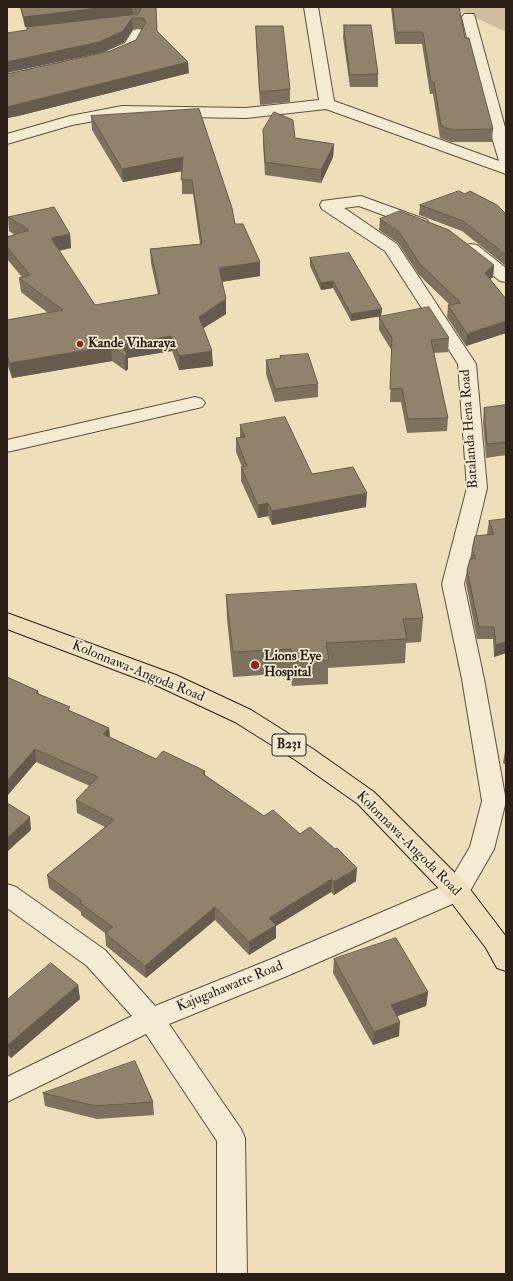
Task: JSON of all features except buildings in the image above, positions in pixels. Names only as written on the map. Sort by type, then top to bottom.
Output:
[{"type":"main road","name":"Kolonnawa-Angoda Road","points":[[7,622],[168,681],[243,716],[366,798],[457,891],[495,941],[506,960]]},
{"type":"street","points":[[311,7],[327,104]]},
{"type":"street","points":[[469,17],[499,114],[506,159]]},
{"type":"street","points":[[97,59],[131,46],[138,33]]},
{"type":"street","points":[[7,139],[70,121],[122,111],[246,113],[327,104],[506,169]]},
{"type":"street","name":"Batalanda Hena Road","points":[[457,891],[482,849],[494,801],[473,679],[452,584],[477,488],[466,364],[391,248],[328,205],[361,202],[448,233],[506,277]]},
{"type":"street","points":[[7,446],[195,403]]},
{"type":"street","name":"Kajugahawatte Road","points":[[7,1090],[151,1019],[457,891]]},
{"type":"street","points":[[7,894],[96,958],[151,1019],[231,1138],[232,1274]]},
{"type":"shaded area","points":[[453,7],[506,7],[506,32]]},
{"type":"place","name":"Kande Viharaya","points":[[80,344]]},
{"type":"place","name":"Lions Eye Hospital","points":[[255,665]]}]
